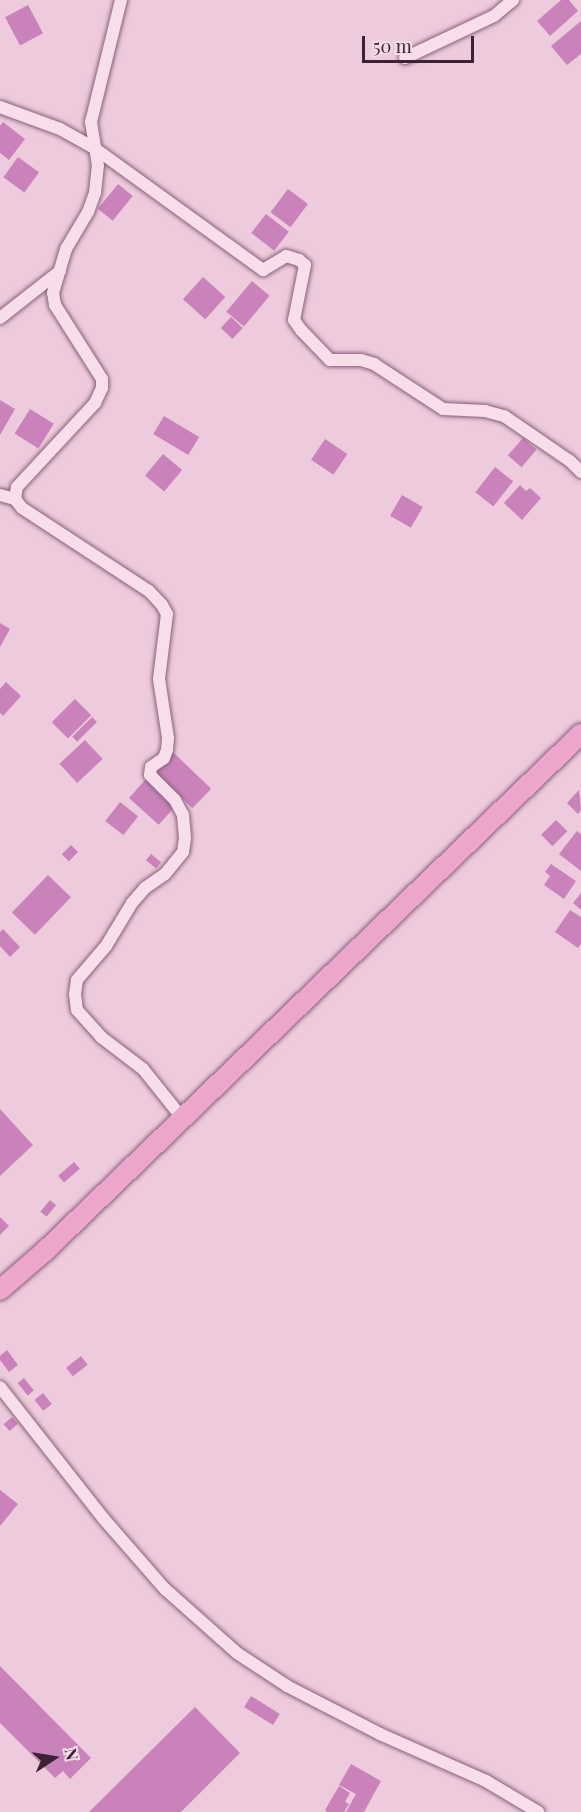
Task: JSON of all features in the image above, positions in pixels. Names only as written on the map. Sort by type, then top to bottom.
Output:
[{"type":"main road","points":[[0,1290],[45,1251],[183,1119],[581,734]]},
{"type":"street","points":[[15,499],[17,487],[95,403],[102,388],[102,379],[55,305],[53,293],[66,249],[88,212],[95,193],[98,166],[93,147],[92,123],[122,0]]},
{"type":"street","points":[[405,58],[494,16],[513,0]]},
{"type":"street","points":[[0,107],[60,129],[93,147],[264,270],[286,256],[299,260],[305,266],[294,320],[330,360],[361,360],[374,364],[443,409],[485,411],[504,416],[553,449],[581,472]]},
{"type":"street","points":[[0,318],[60,272]]},
{"type":"street","points":[[0,495],[15,499],[22,508],[149,591],[162,604],[167,614],[159,679],[168,738],[167,750],[164,758],[151,767],[150,775],[176,800],[183,815],[185,838],[183,852],[165,874],[145,888],[132,903],[106,946],[77,980],[75,994],[77,1010],[101,1036],[143,1069],[183,1119]]},
{"type":"street","points":[[0,1387],[103,1518],[165,1588],[237,1653],[297,1692],[380,1734],[486,1781],[538,1812]]},
{"type":"building","points":[[561,0],[569,0],[578,11],[550,36],[537,21]]},
{"type":"building","points":[[28,5],[43,33],[20,45],[5,17]]},
{"type":"building","points":[[581,21],[581,54],[567,65],[551,46]]},
{"type":"building","points":[[3,122],[25,139],[9,160],[0,153],[0,126]]},
{"type":"building","points":[[18,157],[39,172],[24,193],[3,177]]},
{"type":"building","points":[[118,184],[133,196],[113,221],[98,209]]},
{"type":"building","points":[[288,189],[308,204],[291,227],[271,212]]},
{"type":"building","points":[[266,214],[289,232],[274,251],[251,233]]},
{"type":"building","points":[[203,277],[225,297],[205,319],[183,299]]},
{"type":"building","points":[[252,281],[270,296],[244,326],[226,312]]},
{"type":"building","points":[[231,317],[243,328],[232,339],[221,328]]},
{"type":"building","points":[[0,400],[15,409],[0,435]]},
{"type":"building","points":[[30,409],[54,424],[38,448],[15,434]]},
{"type":"building","points":[[164,416],[199,437],[188,455],[153,434]]},
{"type":"building","points":[[523,438],[537,450],[521,467],[508,455]]},
{"type":"building","points":[[325,439],[347,454],[333,475],[311,460]]},
{"type":"building","points":[[163,454],[182,470],[164,492],[145,475]]},
{"type":"building","points":[[495,467],[513,481],[493,506],[475,492]]},
{"type":"building","points":[[520,485],[526,491],[530,488],[541,498],[522,520],[504,503]]},
{"type":"building","points":[[402,495],[423,507],[411,528],[390,516]]},
{"type":"building","points":[[0,623],[10,629],[0,647]]},
{"type":"building","points":[[6,682],[21,696],[3,716],[0,713],[0,689]]},
{"type":"building","points":[[75,699],[91,715],[68,739],[52,722]]},
{"type":"building","points":[[92,717],[97,722],[77,742],[72,737]]},
{"type":"building","points":[[85,740],[103,759],[77,783],[59,764]]},
{"type":"building","points":[[173,752],[211,789],[192,808],[154,771]]},
{"type":"building","points":[[147,778],[177,805],[159,825],[129,798]]},
{"type":"building","points":[[579,790],[581,810],[578,814],[567,803]]},
{"type":"building","points":[[120,802],[138,816],[123,835],[105,821]]},
{"type":"building","points":[[556,820],[567,831],[552,846],[541,835]]},
{"type":"building","points":[[577,831],[581,834],[581,871],[559,854]]},
{"type":"building","points":[[71,845],[78,852],[69,861],[62,854]]},
{"type":"building","points":[[151,854],[161,862],[156,868],[146,860]]},
{"type":"building","points":[[551,864],[576,881],[564,899],[544,885],[550,876],[545,872]]},
{"type":"building","points":[[48,875],[71,897],[35,935],[12,912]]},
{"type":"building","points":[[581,893],[581,910],[573,903]]},
{"type":"building","points":[[570,910],[581,917],[581,944],[578,948],[555,932]]},
{"type":"building","points":[[3,929],[20,947],[10,957],[0,946],[0,932]]},
{"type":"building","points":[[0,1109],[33,1145],[0,1176]]},
{"type":"building","points":[[74,1162],[80,1169],[64,1183],[58,1176]]},
{"type":"building","points":[[50,1200],[56,1205],[46,1217],[40,1211]]},
{"type":"building","points":[[0,1217],[9,1226],[0,1235]]},
{"type":"building","points":[[7,1350],[18,1365],[9,1372],[0,1360],[0,1356]]},
{"type":"building","points":[[81,1356],[88,1365],[73,1376],[66,1368]]},
{"type":"building","points":[[24,1378],[34,1391],[28,1396],[18,1383]]},
{"type":"building","points":[[43,1393],[52,1404],[43,1411],[34,1400]]},
{"type":"building","points":[[12,1417],[18,1424],[10,1431],[4,1424]]},
{"type":"building","points":[[0,1490],[18,1504],[0,1526]]},
{"type":"building","points":[[0,1666],[91,1758],[70,1779],[63,1771],[55,1778],[0,1723]]},
{"type":"building","points":[[251,1696],[280,1714],[273,1725],[244,1707]]},
{"type":"building","points":[[195,1707],[240,1753],[181,1812],[89,1812]]},
{"type":"building","points":[[351,1764],[381,1781],[364,1812],[346,1812],[356,1794],[339,1785]]},
{"type":"building","points":[[339,1786],[350,1793],[345,1802],[349,1804],[344,1812],[327,1812],[325,1810]]}]
